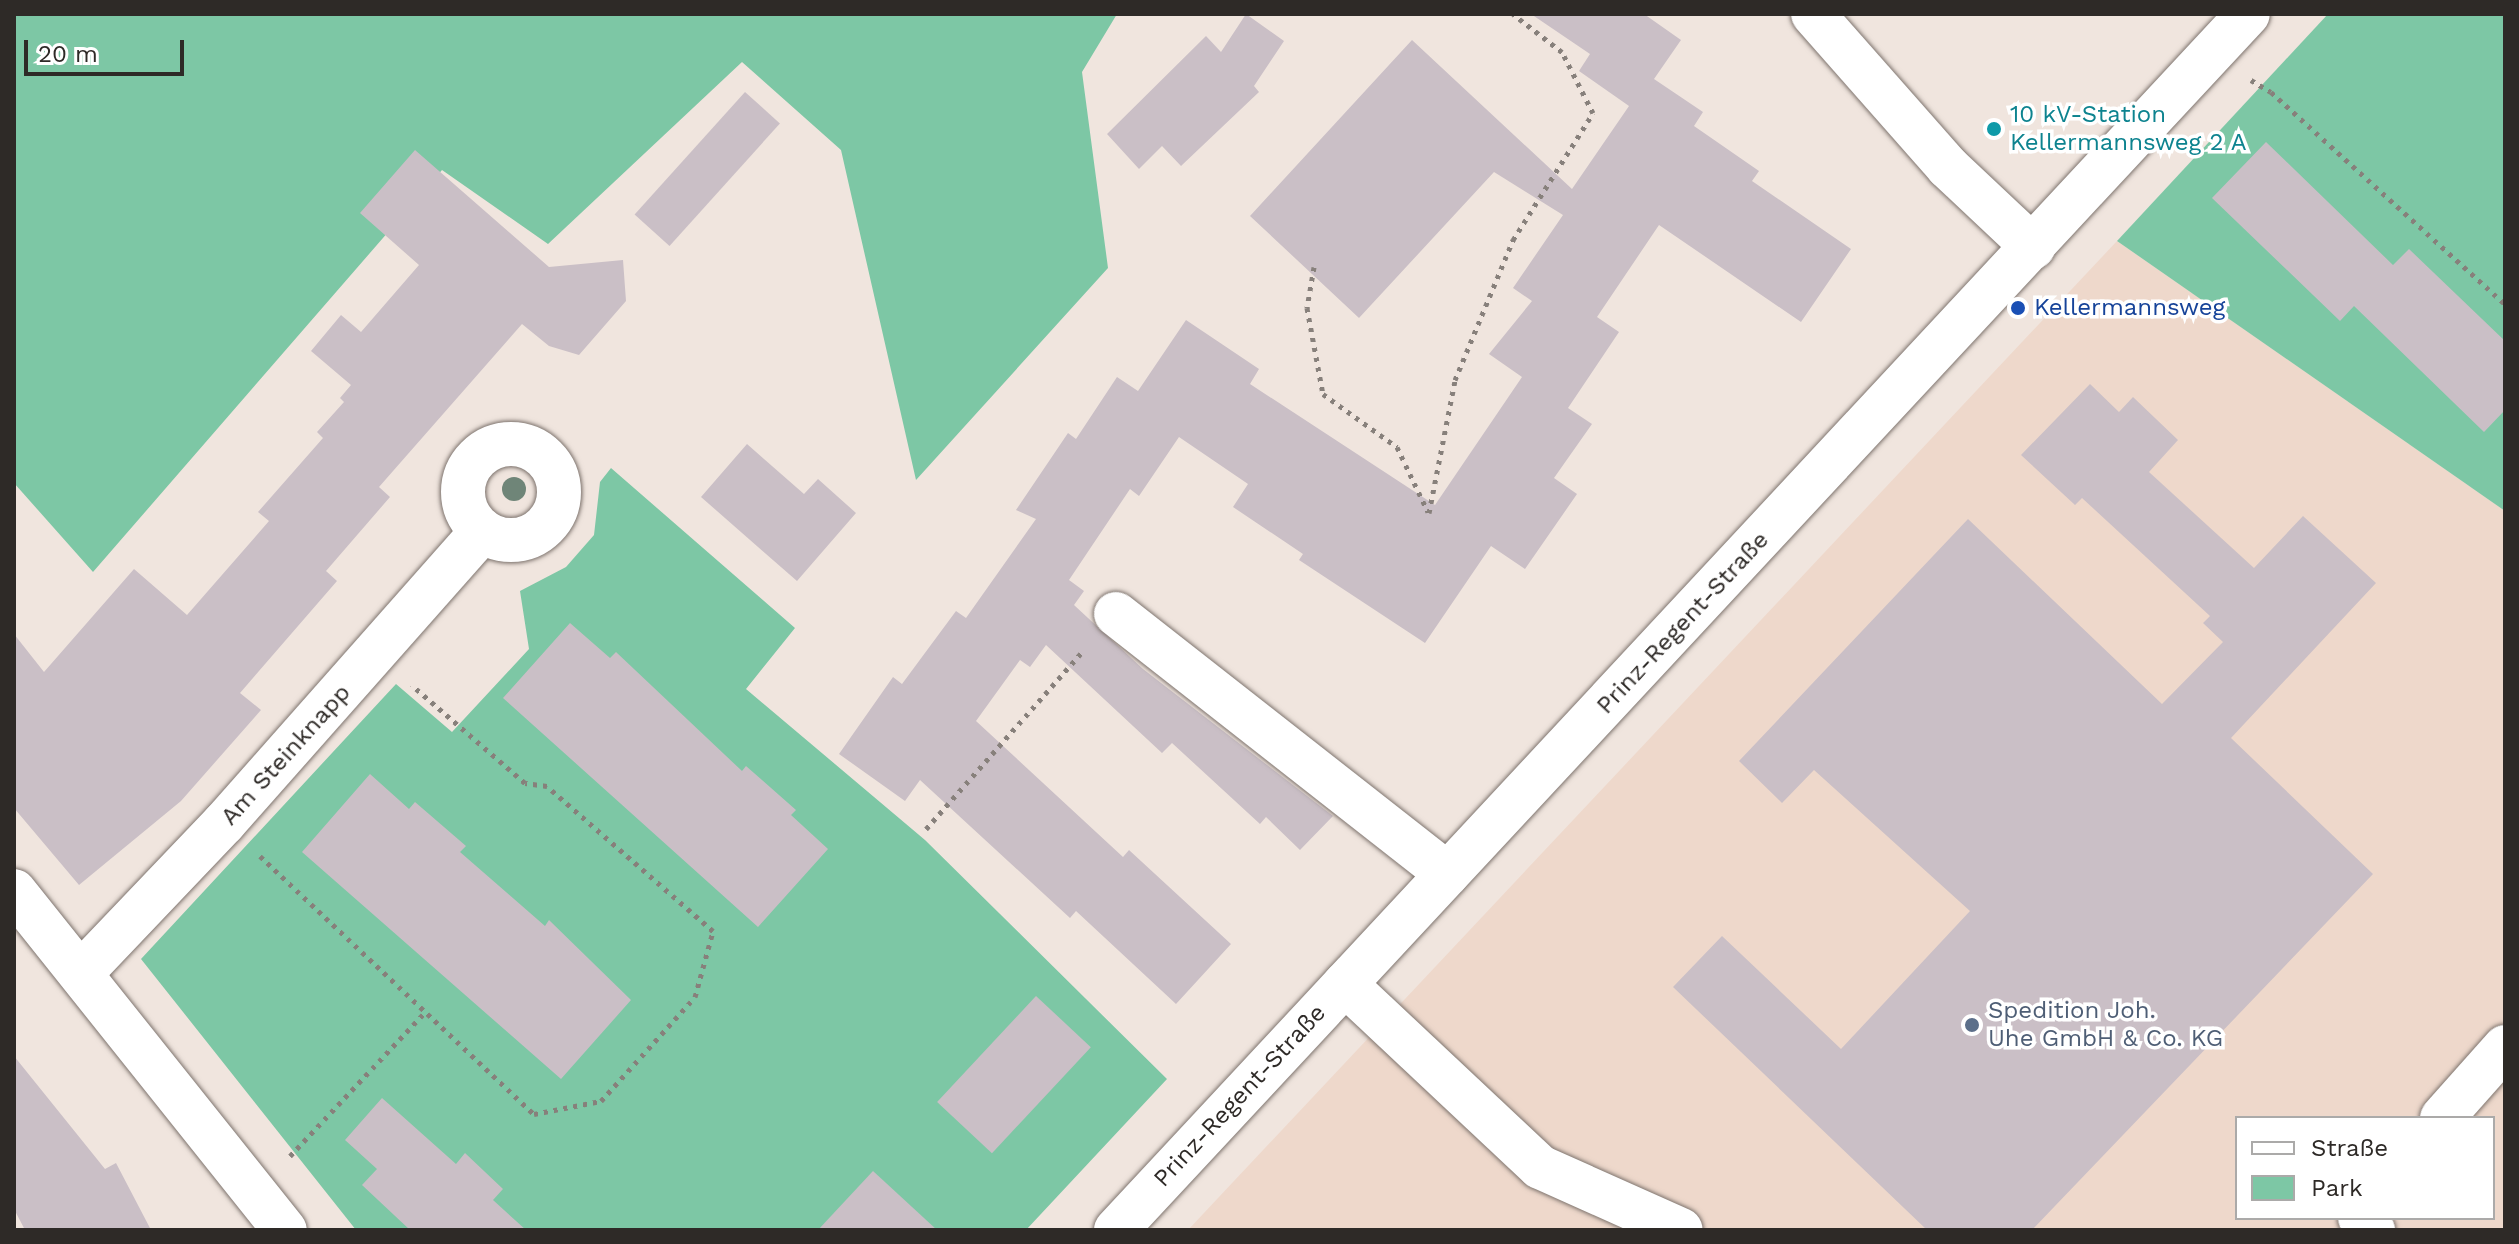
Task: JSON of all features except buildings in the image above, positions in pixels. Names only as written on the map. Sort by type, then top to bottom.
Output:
[{"type":"street","points":[[1813,14],[1948,167],[2033,247]]},
{"type":"street","name":"Prinz-Regent-Straße","points":[[1116,1230],[2248,14]]},
{"type":"street","name":"Am Steinknapp","points":[[82,972],[224,823],[377,654],[482,531]]},
{"type":"street","points":[[1116,614],[1447,874]]},
{"type":"street","points":[[14,891],[82,972],[283,1229]]},
{"type":"street","points":[[1345,984],[1540,1167],[1681,1230]]},
{"type":"street","points":[[2444,1116],[2505,1047]]},
{"type":"path","points":[[1314,267],[1307,308],[1323,394],[1397,447],[1429,513],[1455,380],[1513,240],[1593,113],[1562,52],[1513,14]]},
{"type":"path","points":[[2271,92],[2505,304]]},
{"type":"path","points":[[926,829],[1116,614]]},
{"type":"path","points":[[224,823],[534,1114],[601,1101],[695,997],[713,931],[547,786],[525,783],[377,654]]},
{"type":"path","points":[[256,1192],[426,1011]]},
{"type":"shaded area","points":[[2117,241],[2505,511],[2505,1230],[1188,1230]]},
{"type":"green space","points":[[14,14],[1117,14],[1082,72],[1108,268],[916,480],[841,150],[742,62],[548,244],[442,170],[93,572],[14,483]]},
{"type":"green space","points":[[2328,14],[2505,14],[2505,511],[2117,241]]},
{"type":"green space","points":[[611,468],[795,628],[746,689],[925,840],[1167,1079],[1026,1230],[356,1230],[141,959],[396,684],[452,732],[529,649],[520,591],[566,567],[594,535],[600,482]]},
{"type":"place","name":"10 kV-Station Kellermannsweg 2 A","points":[[1994,129]]},
{"type":"place","name":"Kellermannsweg","points":[[2018,308]]},
{"type":"place","name":"Spedition Joh. Uhe GmbH & Co. KG","points":[[1972,1025]]}]
